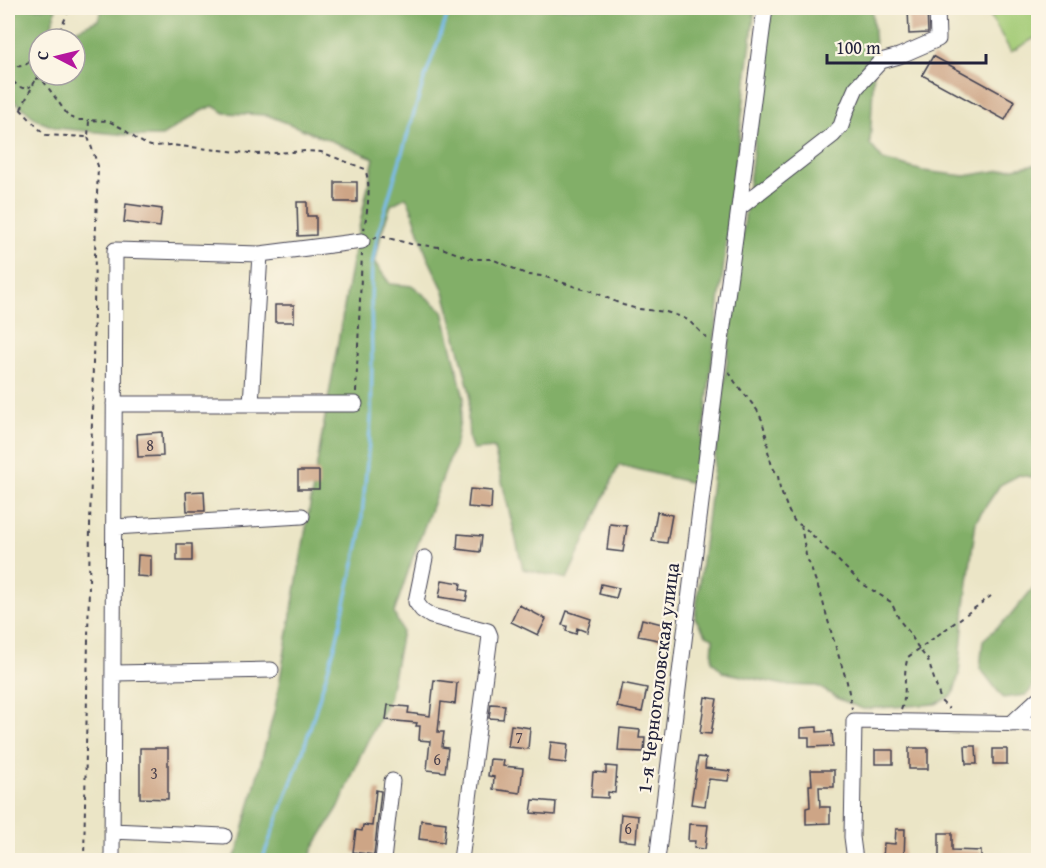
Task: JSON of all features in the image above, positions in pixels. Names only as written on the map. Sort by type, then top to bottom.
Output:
[{"type":"street","name":"1-я Черноголовская улица","points":[[657,861],[677,684],[765,8]]},
{"type":"street","points":[[739,208],[833,135],[841,126],[856,88],[881,61],[899,56],[938,39],[937,8]]},
{"type":"street","points":[[112,861],[115,250],[260,254],[362,241]]},
{"type":"street","points":[[251,404],[260,254]]},
{"type":"street","points":[[114,404],[355,404]]},
{"type":"street","points":[[114,527],[302,516]]},
{"type":"street","points":[[425,558],[416,602],[422,610],[431,616],[488,631],[490,636],[460,861]]},
{"type":"street","points":[[114,673],[272,670]]},
{"type":"street","points":[[662,678],[677,684]]},
{"type":"street","points":[[1011,724],[1038,699]]},
{"type":"street","points":[[855,861],[852,837],[854,721],[1038,724]]},
{"type":"street","points":[[383,861],[392,781]]},
{"type":"street","points":[[112,831],[224,836]]},
{"type":"path","points":[[61,27],[70,8]]},
{"type":"path","points":[[27,64],[17,67],[8,64],[11,81],[22,89],[31,87]]},
{"type":"path","points":[[21,109],[31,87]]},
{"type":"path","points":[[48,87],[69,117],[78,120],[108,121],[152,146],[170,145],[258,154],[321,152],[365,169],[368,176],[368,196],[362,241],[355,404]]},
{"type":"path","points":[[8,96],[45,135],[88,138]]},
{"type":"path","points":[[84,861],[98,166],[88,138],[89,120]]},
{"type":"path","points":[[362,241],[384,237],[439,247],[472,259],[492,258],[528,275],[543,276],[592,291],[623,305],[666,312],[688,320],[720,348],[732,378],[757,410],[762,420],[772,466],[795,522],[801,525],[861,583],[891,602],[900,621],[928,660],[941,701],[970,723]]},
{"type":"path","points":[[801,525],[806,555],[821,595],[847,682],[854,721]]},
{"type":"path","points":[[1035,578],[1038,591]]},
{"type":"path","points":[[892,722],[905,700],[905,664],[908,657],[990,596]]},
{"type":"green space","points":[[8,8],[56,8],[51,27],[27,27],[27,87],[87,87],[87,27],[82,27],[98,20],[103,8],[755,8],[697,484],[619,465],[567,579],[523,569],[494,448],[473,450],[469,439],[470,393],[444,291],[427,256],[406,197],[391,205],[381,234],[375,263],[390,284],[413,286],[443,311],[464,398],[456,442],[394,613],[402,631],[389,699],[361,754],[340,805],[312,850],[310,860],[233,860],[238,850],[275,708],[352,261],[374,158],[267,115],[225,113],[213,106],[162,136],[137,136],[57,128],[41,122],[10,97]]},
{"type":"green space","points":[[771,8],[872,8],[875,46],[870,144],[883,160],[923,171],[965,176],[1038,164],[1038,478],[1019,475],[1000,485],[976,521],[959,674],[953,695],[936,704],[863,709],[817,686],[784,685],[723,672],[712,661],[713,638],[706,635],[695,618]]},
{"type":"green space","points":[[986,8],[1032,8],[1038,19],[1038,36],[1011,52]]},
{"type":"green space","points":[[1038,582],[1038,674],[1026,695],[1003,698],[980,668],[983,640],[1011,615]]},
{"type":"building","points":[[908,8],[927,8],[928,33],[909,34]]},
{"type":"building","points":[[933,56],[1015,101],[1005,120],[922,75]]},
{"type":"building","points":[[335,182],[357,182],[357,202],[335,202]]},
{"type":"building","points":[[297,202],[307,202],[307,216],[316,216],[316,235],[298,236]]},
{"type":"building","points":[[126,204],[162,209],[160,227],[124,222]]},
{"type":"building","points":[[275,305],[294,305],[294,322],[275,322]]},
{"type":"building","points":[[162,432],[163,456],[138,457],[137,434]]},
{"type":"building","points":[[298,471],[319,471],[319,489],[298,489]]},
{"type":"building","points":[[470,489],[492,491],[491,509],[468,507]]},
{"type":"building","points":[[204,491],[205,511],[187,511],[186,492]]},
{"type":"building","points":[[657,512],[672,515],[667,543],[652,541]]},
{"type":"building","points":[[610,524],[627,526],[623,552],[607,550]]},
{"type":"building","points":[[458,534],[482,536],[480,552],[457,549]]},
{"type":"building","points":[[177,544],[192,544],[192,561],[177,561]]},
{"type":"building","points":[[138,555],[151,556],[151,577],[137,576]]},
{"type":"building","points":[[442,580],[461,583],[460,589],[468,591],[466,601],[439,597]]},
{"type":"building","points":[[601,584],[619,588],[616,598],[599,594]]},
{"type":"building","points":[[519,605],[546,619],[538,635],[511,622]]},
{"type":"building","points":[[567,611],[591,619],[587,632],[577,628],[576,634],[566,631],[567,626],[562,625]]},
{"type":"building","points":[[642,619],[666,625],[663,641],[638,636]]},
{"type":"building","points":[[434,680],[457,683],[455,704],[441,702],[438,732],[444,732],[442,747],[448,748],[445,772],[427,770],[430,741],[419,740],[420,726],[416,726],[417,723],[386,720],[388,705],[409,707],[408,713],[430,716]]},
{"type":"building","points":[[622,683],[647,688],[642,712],[617,707]]},
{"type":"building","points":[[705,697],[717,699],[711,734],[700,733]]},
{"type":"building","points":[[491,704],[505,705],[503,719],[489,718]]},
{"type":"building","points":[[511,725],[530,728],[528,749],[508,747]]},
{"type":"building","points":[[817,727],[817,732],[832,731],[833,746],[809,747],[809,737],[801,737],[801,728]]},
{"type":"building","points":[[620,728],[640,730],[639,738],[645,738],[644,752],[618,751]]},
{"type":"building","points":[[551,742],[568,744],[566,763],[549,761]]},
{"type":"building","points":[[965,746],[976,746],[977,764],[966,764]]},
{"type":"building","points":[[140,748],[168,748],[168,799],[140,798]]},
{"type":"building","points":[[909,748],[928,748],[928,769],[909,769]]},
{"type":"building","points":[[993,749],[1007,749],[1007,764],[993,764]]},
{"type":"building","points":[[875,750],[893,750],[893,764],[875,764]]},
{"type":"building","points":[[698,757],[706,758],[705,768],[730,771],[728,781],[709,779],[705,806],[691,804]]},
{"type":"building","points":[[490,759],[504,760],[503,766],[523,768],[520,793],[493,789],[494,777],[488,776]]},
{"type":"building","points":[[606,766],[617,767],[615,793],[608,792],[608,798],[591,797],[593,772],[606,773]]},
{"type":"building","points":[[811,770],[834,770],[834,787],[819,787],[820,807],[830,807],[830,823],[806,824],[806,808],[810,807]]},
{"type":"building","points":[[376,790],[381,791],[374,855],[353,852],[356,830],[362,831],[363,825],[372,826]]},
{"type":"building","points":[[533,800],[556,802],[555,815],[531,813]]},
{"type":"building","points":[[621,814],[638,816],[636,842],[619,840]]},
{"type":"building","points":[[421,820],[446,823],[444,842],[419,839]]},
{"type":"building","points":[[689,824],[708,825],[705,849],[694,848],[695,841],[688,841]]},
{"type":"building","points":[[896,829],[905,829],[904,859],[883,858],[884,843],[895,844]]},
{"type":"building","points":[[939,833],[952,833],[952,850],[981,851],[981,861],[939,861]]},
{"type":"waterway","points":[[262,860],[303,751],[336,643],[360,537],[371,420],[372,265],[378,233],[423,83],[450,8]]}]
